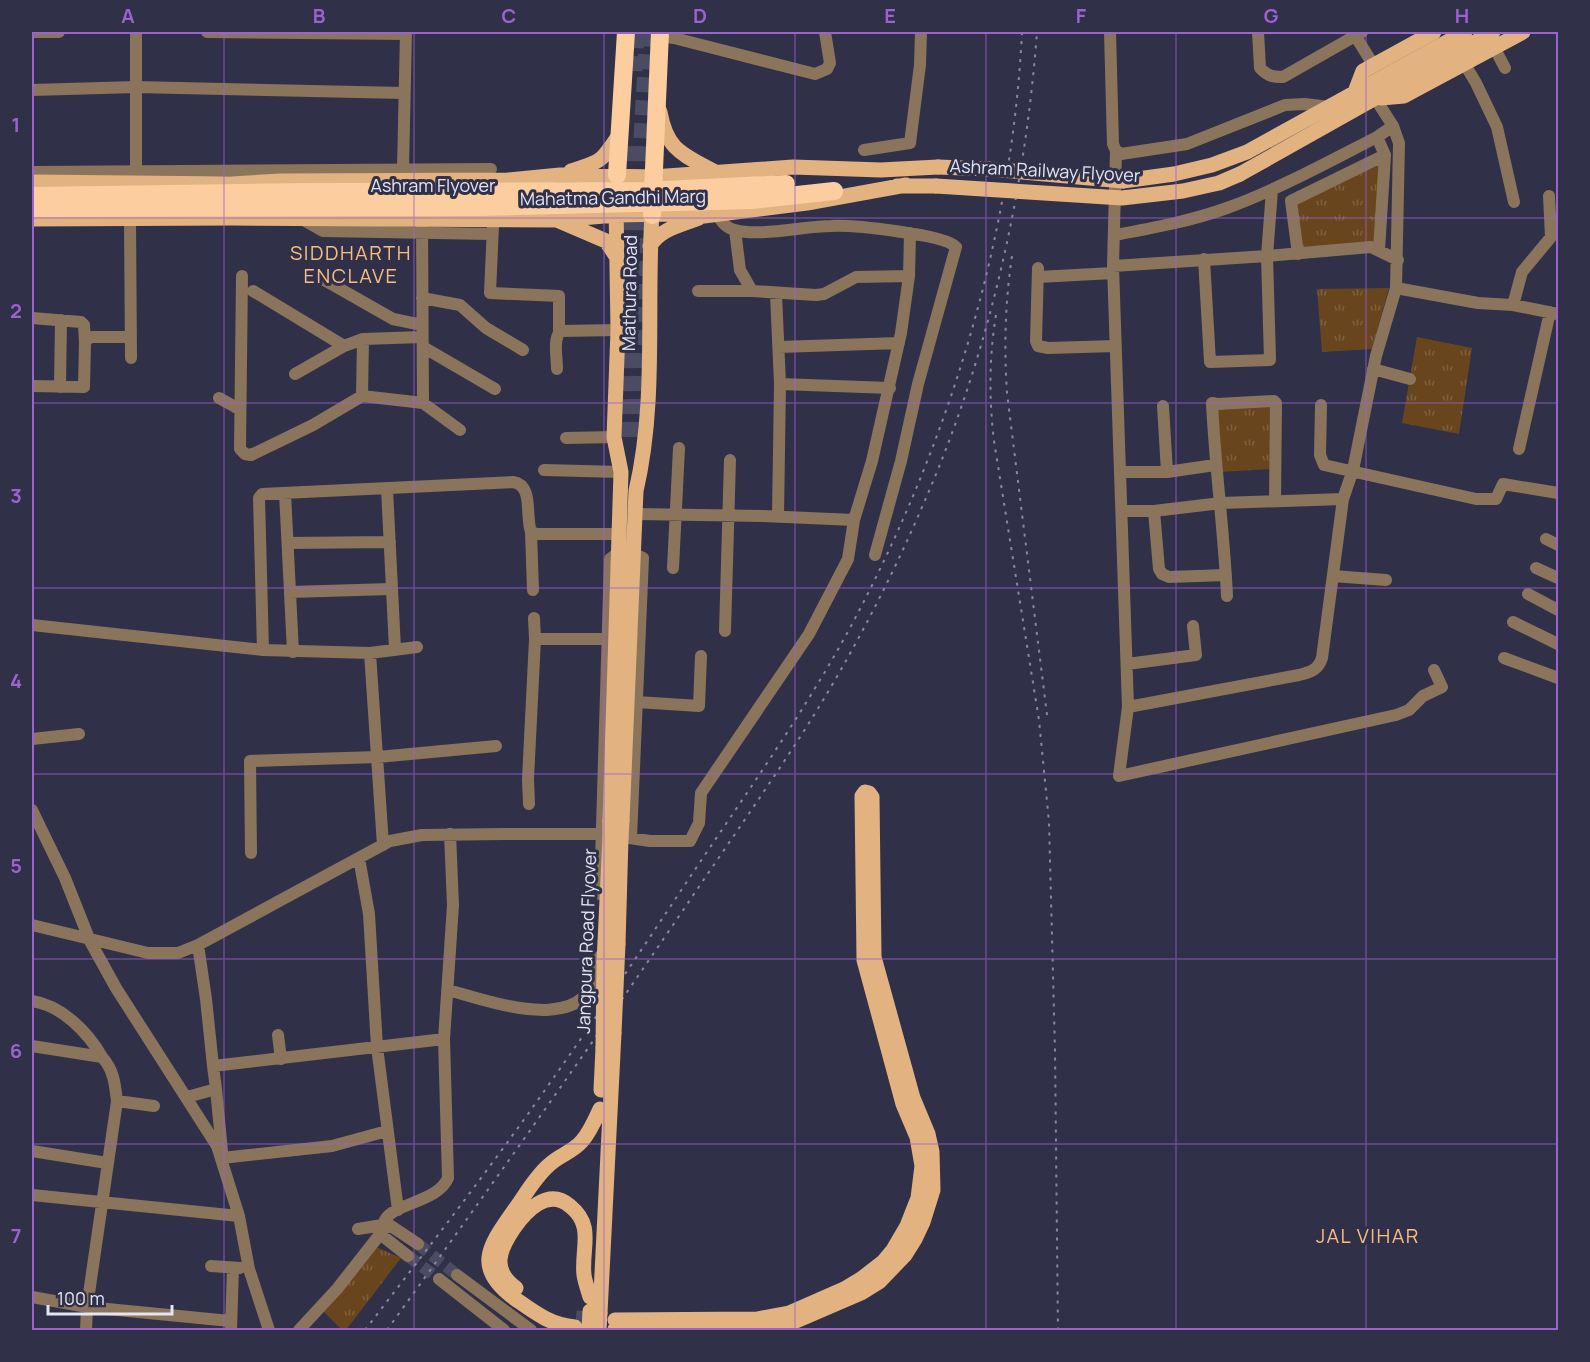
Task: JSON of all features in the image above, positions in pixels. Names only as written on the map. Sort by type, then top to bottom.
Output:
[{"type":"highway","name":"Mathura Road","points":[[617,175],[626,32]]},
{"type":"highway","name":"Mathura Road","points":[[652,215],[659,34]]},
{"type":"highway","name":"Ashram Flyover","points":[[32,196],[646,191],[833,186]]},
{"type":"highway","name":"Ashram Flyover","points":[[32,208],[492,207],[752,200],[833,186]]},
{"type":"main road","points":[[1355,92],[1363,71],[1434,32]]},
{"type":"main road","points":[[1400,75],[1465,32]]},
{"type":"main road","points":[[1329,106],[1355,92],[1494,39],[1523,32]]},
{"type":"main road","points":[[1375,98],[1404,96],[1464,63],[1494,39]]},
{"type":"main road","name":"Ashram Railway Flyover","points":[[906,185],[1122,198],[1183,191],[1219,183],[1252,169],[1375,98],[1400,75]]},
{"type":"main road","points":[[650,246],[654,239],[672,228],[711,216],[715,172],[680,153],[670,143],[662,125],[657,99]]},
{"type":"main road","name":"Ashram Railway Flyover","points":[[881,170],[938,167],[990,169],[1123,181],[1174,174],[1212,165],[1247,152],[1329,106]]},
{"type":"main road","points":[[617,257],[606,241],[557,220],[560,176],[598,162],[609,152],[619,135]]},
{"type":"main road","name":"Mahatma Gandhi Marg","points":[[32,182],[221,184],[281,181],[508,180],[560,176],[653,177],[793,167],[881,170]]},
{"type":"main road","points":[[833,186],[881,170]]},
{"type":"main road","name":"Mathura Road","points":[[617,175],[618,330],[625,437],[621,472],[620,534],[627,559]]},
{"type":"main road","points":[[498,224],[508,180]]},
{"type":"main road","points":[[66,219],[67,183]]},
{"type":"main road","points":[[833,186],[906,185]]},
{"type":"main road","name":"Mahatma Gandhi Marg","points":[[32,219],[301,218],[421,226],[498,224],[616,215],[711,216],[807,203],[906,185]]},
{"type":"main road","name":"Mathura Road","points":[[627,559],[636,514],[636,491],[644,458],[651,333],[652,215]]},
{"type":"main road","points":[[625,437],[636,491]]},
{"type":"main road","name":"Jangpura Road Flyover","points":[[580,1325],[590,1297],[627,559]]},
{"type":"main road","name":"Jangpura Road Flyover","points":[[610,1327],[627,559]]},
{"type":"main road","points":[[865,792],[869,793],[872,796],[874,957],[913,1098],[928,1134],[932,1152],[933,1190],[923,1222],[904,1256],[879,1282],[863,1292],[791,1323],[774,1328],[755,1329],[610,1327],[757,1319],[789,1313],[861,1279],[883,1262],[907,1226],[918,1198],[922,1166],[917,1137],[903,1104],[864,960],[862,796],[865,792]]},
{"type":"main road","points":[[580,1325],[543,1308],[512,1285],[495,1271],[489,1254],[497,1235],[538,1177],[549,1164],[575,1148],[584,1139],[600,1109]]},
{"type":"main road","points":[[495,1271],[505,1242],[533,1205],[544,1200],[567,1203],[584,1221],[584,1278],[590,1297]]},
{"type":"street","points":[[32,32],[59,32]]},
{"type":"street","points":[[136,32],[136,174]]},
{"type":"street","points":[[207,32],[406,33],[403,169]]},
{"type":"street","points":[[659,34],[815,74],[827,69],[830,63],[825,32]]},
{"type":"street","points":[[864,150],[910,142],[920,65],[921,32]]},
{"type":"street","points":[[1110,32],[1113,144],[1116,151],[1113,270],[1115,346],[1128,707],[1119,776],[1396,715],[1409,710],[1423,696],[1442,687],[1434,670]]},
{"type":"street","points":[[1258,32],[1260,68],[1274,77],[1283,77],[1358,33],[1374,66]]},
{"type":"street","points":[[1494,39],[1505,69]]},
{"type":"street","points":[[1464,63],[1497,127],[1514,202]]},
{"type":"street","points":[[32,90],[136,87],[404,93]]},
{"type":"street","points":[[1128,707],[1311,672],[1319,666],[1322,658],[1343,499],[1353,470],[1373,369],[1396,288],[1399,143],[1394,126],[1375,98]]},
{"type":"street","points":[[1116,151],[1121,154],[1187,144],[1285,105],[1329,106]]},
{"type":"street","points":[[1115,235],[1191,219],[1272,190],[1377,137],[1394,126]]},
{"type":"street","points":[[1377,137],[1385,155],[1379,249]]},
{"type":"street","points":[[1298,254],[1291,201],[1385,155]]},
{"type":"street","points":[[32,172],[136,174],[491,169]]},
{"type":"street","points":[[1204,259],[1210,362],[1270,360],[1267,256],[1272,190]]},
{"type":"street","points":[[1513,305],[1522,272],[1551,237],[1549,196]]},
{"type":"street","points":[[711,216],[735,230],[749,232],[832,225],[910,233],[951,243],[957,247],[918,384],[901,461],[875,555]]},
{"type":"street","points":[[130,219],[131,358]]},
{"type":"street","points":[[498,224],[490,293],[559,296],[557,369]]},
{"type":"street","points":[[421,226],[423,403]]},
{"type":"street","points":[[735,230],[740,270],[752,291]]},
{"type":"street","points":[[32,925],[90,941],[148,953],[178,953],[198,945],[390,841],[422,835],[450,834],[602,834],[674,842],[690,841],[699,823],[701,793],[804,642],[848,559],[854,520],[872,461],[899,343],[909,276],[910,233]]},
{"type":"street","points":[[1115,346],[1043,348],[1038,345],[1035,341],[1038,273],[1113,270],[1204,259],[1371,247],[1398,260]]},
{"type":"street","points":[[312,273],[422,336],[495,389]]},
{"type":"street","points":[[242,276],[239,408],[240,450],[245,454],[250,455],[314,425],[362,396],[423,403],[460,430]]},
{"type":"street","points":[[698,291],[752,291],[816,295],[824,294],[856,277],[909,276]]},
{"type":"street","points":[[1396,288],[1478,303],[1513,305],[1554,313],[1519,449]]},
{"type":"street","points":[[253,291],[344,346]]},
{"type":"street","points":[[776,294],[780,384],[778,516]]},
{"type":"street","points":[[422,298],[460,305],[486,328],[523,350]]},
{"type":"street","points":[[32,318],[81,322],[84,326],[85,342],[84,387],[32,386]]},
{"type":"street","points":[[60,387],[61,320]]},
{"type":"street","points":[[559,332],[590,329],[618,330]]},
{"type":"street","points":[[295,374],[344,346],[363,339],[422,336]]},
{"type":"street","points":[[85,342],[93,337],[131,337]]},
{"type":"street","points":[[362,396],[363,339]]},
{"type":"street","points":[[779,347],[899,343]]},
{"type":"street","points":[[1373,369],[1410,379]]},
{"type":"street","points":[[780,384],[890,388]]},
{"type":"street","points":[[219,398],[239,408]]},
{"type":"street","points":[[1227,596],[1221,503],[1215,465],[1212,403],[1274,401],[1275,501]]},
{"type":"street","points":[[1321,405],[1322,461],[1329,467],[1353,470],[1476,499],[1496,499],[1503,484],[1558,493]]},
{"type":"street","points":[[1163,406],[1167,472]]},
{"type":"street","points":[[566,438],[625,437]]},
{"type":"street","points":[[673,568],[679,448]]},
{"type":"street","points":[[725,631],[730,460]]},
{"type":"street","points":[[1120,472],[1167,472],[1215,465]]},
{"type":"street","points":[[544,470],[621,472]]},
{"type":"street","points":[[263,650],[260,494],[520,483],[526,489],[531,532],[533,590]]},
{"type":"street","points":[[387,489],[395,649]]},
{"type":"street","points":[[285,493],[293,652]]},
{"type":"street","points":[[1122,511],[1154,511],[1221,503],[1343,499]]},
{"type":"street","points":[[1154,511],[1159,570],[1162,574],[1168,577],[1226,574]]},
{"type":"street","points":[[636,514],[778,516],[854,520]]},
{"type":"street","points":[[531,532],[537,534],[620,534]]},
{"type":"street","points":[[1546,539],[1558,545]]},
{"type":"street","points":[[288,543],[390,542]]},
{"type":"street","points":[[448,990],[534,1011],[560,1008],[578,1001],[592,986],[598,964],[610,559],[643,558],[631,838]]},
{"type":"street","points":[[1536,568],[1558,578]]},
{"type":"street","points":[[1333,576],[1386,580]]},
{"type":"street","points":[[290,592],[392,589]]},
{"type":"street","points":[[1528,594],[1558,610]]},
{"type":"street","points":[[529,804],[534,618]]},
{"type":"street","points":[[1513,622],[1558,644]]},
{"type":"street","points":[[32,625],[293,652],[370,653],[417,648]]},
{"type":"street","points":[[1127,664],[1196,655],[1193,626]]},
{"type":"street","points":[[535,639],[606,639]]},
{"type":"street","points":[[370,653],[383,845]]},
{"type":"street","points":[[637,702],[699,706],[701,656]]},
{"type":"street","points":[[1504,658],[1558,678]]},
{"type":"street","points":[[32,739],[79,734]]},
{"type":"street","points":[[251,854],[250,761],[378,758],[496,746]]},
{"type":"street","points":[[32,810],[65,878],[90,941],[116,988],[217,1146],[239,1216],[249,1269],[269,1330]]},
{"type":"street","points":[[299,1330],[337,1289],[384,1229],[385,1218],[419,1202],[443,1187],[448,1178],[444,1040],[453,887],[450,834]]},
{"type":"street","points":[[359,858],[369,914],[377,1047],[399,1210]]},
{"type":"street","points":[[198,945],[206,999],[222,1158]]},
{"type":"street","points":[[32,1001],[47,1004],[59,1011],[85,1034],[112,1070],[117,1101],[87,1307],[86,1330]]},
{"type":"street","points":[[278,1035],[281,1059]]},
{"type":"street","points":[[213,1066],[444,1040]]},
{"type":"street","points":[[32,1046],[102,1057]]},
{"type":"street","points":[[187,1097],[216,1089]]},
{"type":"street","points":[[117,1101],[154,1106]]},
{"type":"street","points":[[222,1158],[332,1146],[387,1131]]},
{"type":"street","points":[[32,1151],[107,1163]]},
{"type":"street","points":[[32,1195],[239,1216]]},
{"type":"street","points":[[358,1229],[384,1229],[418,1244]]},
{"type":"street","points":[[384,1229],[408,1256]]},
{"type":"street","points":[[211,1266],[249,1269]]},
{"type":"street","points":[[32,1297],[87,1307],[230,1326],[233,1268]]},
{"type":"street","points":[[457,1275],[531,1330]]},
{"type":"street","points":[[439,1279],[504,1330]]},
{"type":"green space","points":[[1379,165],[1375,243],[1302,247],[1295,203]]},
{"type":"green space","points":[[1389,288],[1372,349],[1322,352],[1317,289]]},
{"type":"green space","points":[[1417,337],[1472,348],[1459,434],[1402,423]]},
{"type":"green space","points":[[1272,402],[1272,469],[1219,472],[1212,406]]},
{"type":"green space","points":[[374,1246],[401,1258],[346,1330],[342,1330],[323,1311]]},
{"type":"tunnel","points":[[635,71],[637,32]]},
{"type":"tunnel","points":[[636,437],[641,220],[639,173],[647,32]]},
{"type":"tunnel","points":[[625,437],[630,146]]},
{"type":"tunnel","points":[[418,1244],[457,1275]]},
{"type":"tunnel","points":[[408,1256],[439,1279]]},
{"type":"tunnel","points":[[576,1318],[603,1320]]},
{"type":"railway","points":[[365,1330],[483,1175],[586,1031],[777,748],[842,643],[861,607],[924,470],[950,400],[972,328],[991,255],[1006,182],[1016,107],[1022,32]]},
{"type":"railway","points":[[387,1330],[580,1059],[802,734],[837,677],[884,589],[913,529],[949,442],[986,327],[1001,269],[1024,151],[1037,32]]},
{"type":"railway","points":[[1012,256],[1006,325],[1007,393],[1047,715]]},
{"type":"railway","points":[[996,315],[990,378],[994,441],[1039,720],[1049,822],[1055,1051],[1058,1330]]},
{"type":"district","name":"SIDDHARTH ENCLAVE","points":[[351,264]]},
{"type":"district","name":"JAL VIHAR","points":[[1368,1236]]}]
